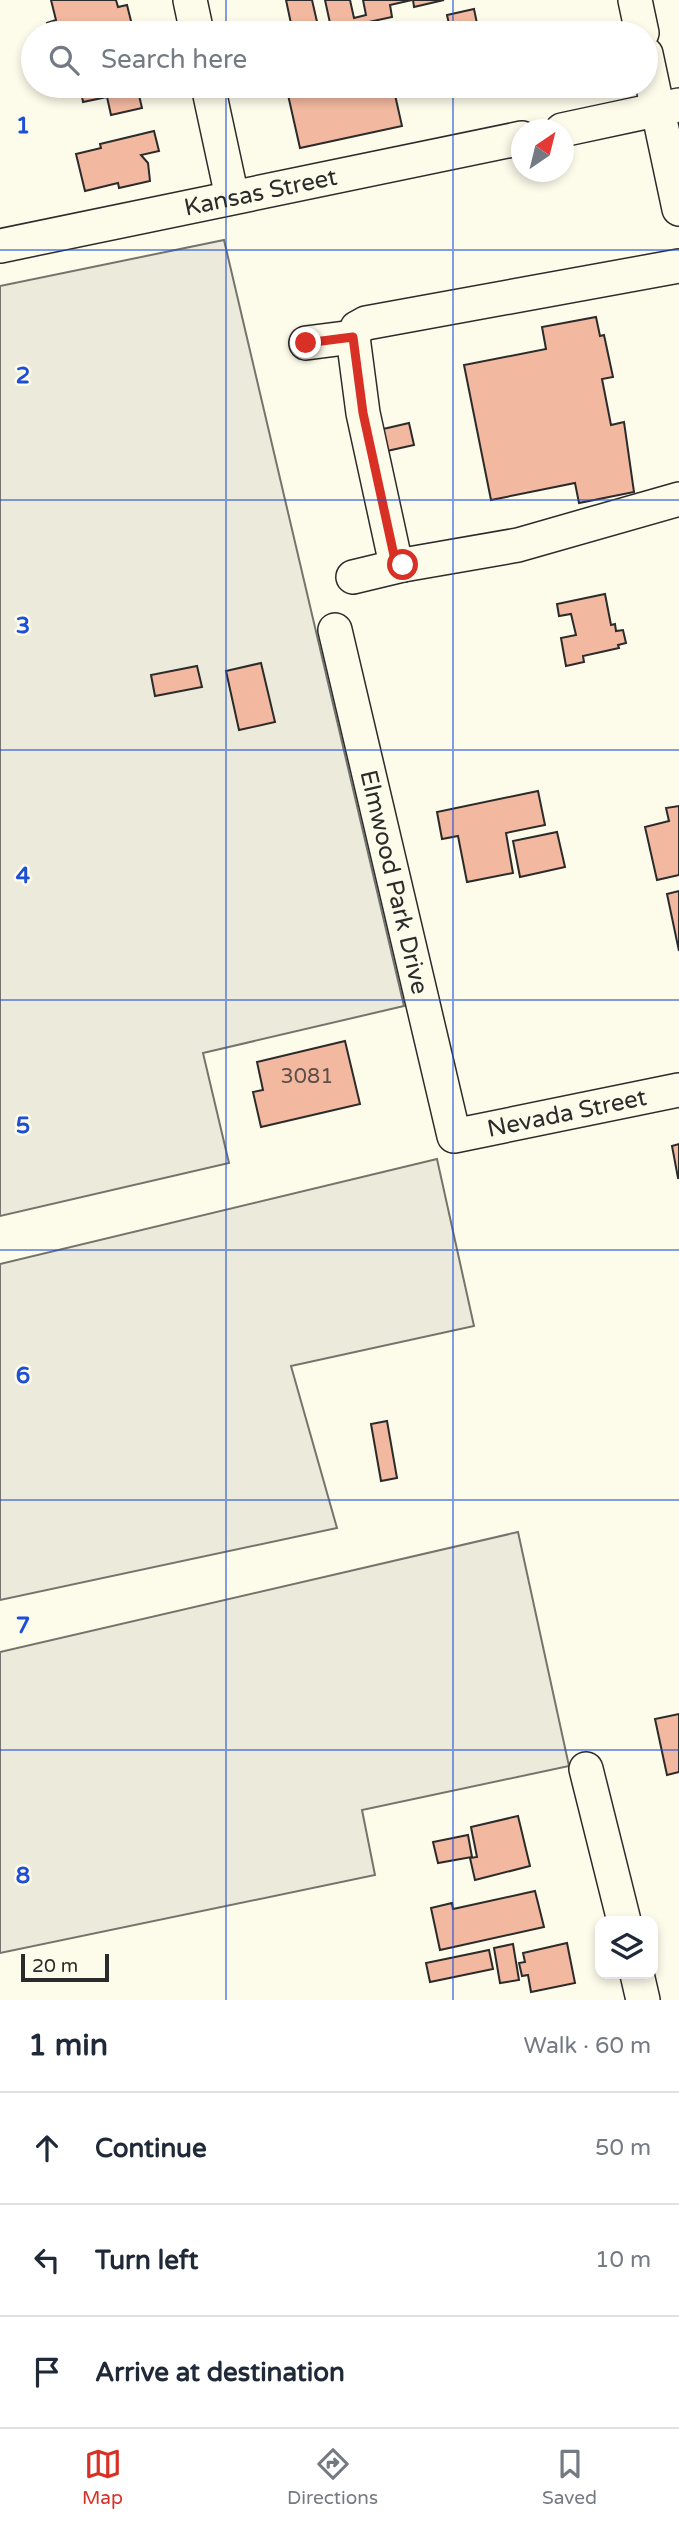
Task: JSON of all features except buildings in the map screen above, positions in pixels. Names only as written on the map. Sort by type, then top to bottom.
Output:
[{"type":"street","points":[[190,0],[194,21]]},
{"type":"street","points":[[635,0],[639,21]]},
{"type":"street","points":[[658,83],[668,108],[679,209]]},
{"type":"street","points":[[211,98],[232,197]]},
{"type":"street","points":[[574,128],[668,108]]},
{"type":"street","name":"Kansas Street","points":[[0,246],[511,140]]},
{"type":"street","points":[[403,565],[395,560],[363,413],[353,337],[357,328],[366,323],[679,267]]},
{"type":"street","points":[[306,343],[353,337]]},
{"type":"street","points":[[353,577],[403,565],[518,545],[679,499]]},
{"type":"street","name":"Elmwood Park Drive","points":[[335,630],[454,1136]]},
{"type":"street","name":"Nevada Street","points":[[454,1136],[679,1090]]},
{"type":"street","points":[[586,1769],[623,1916]]},
{"type":"street","points":[[638,1979],[643,2000]]},
{"type":"shaded area","points":[[224,240],[404,1006],[203,1053],[229,1163],[0,1216],[0,286]]},
{"type":"shaded area","points":[[437,1159],[474,1326],[291,1366],[337,1528],[0,1600],[0,1264]]},
{"type":"shaded area","points":[[518,1532],[569,1766],[362,1810],[375,1875],[0,1953],[0,1652]]},
{"type":"route","points":[[306,343],[353,337],[363,413],[395,560],[403,565]]}]
